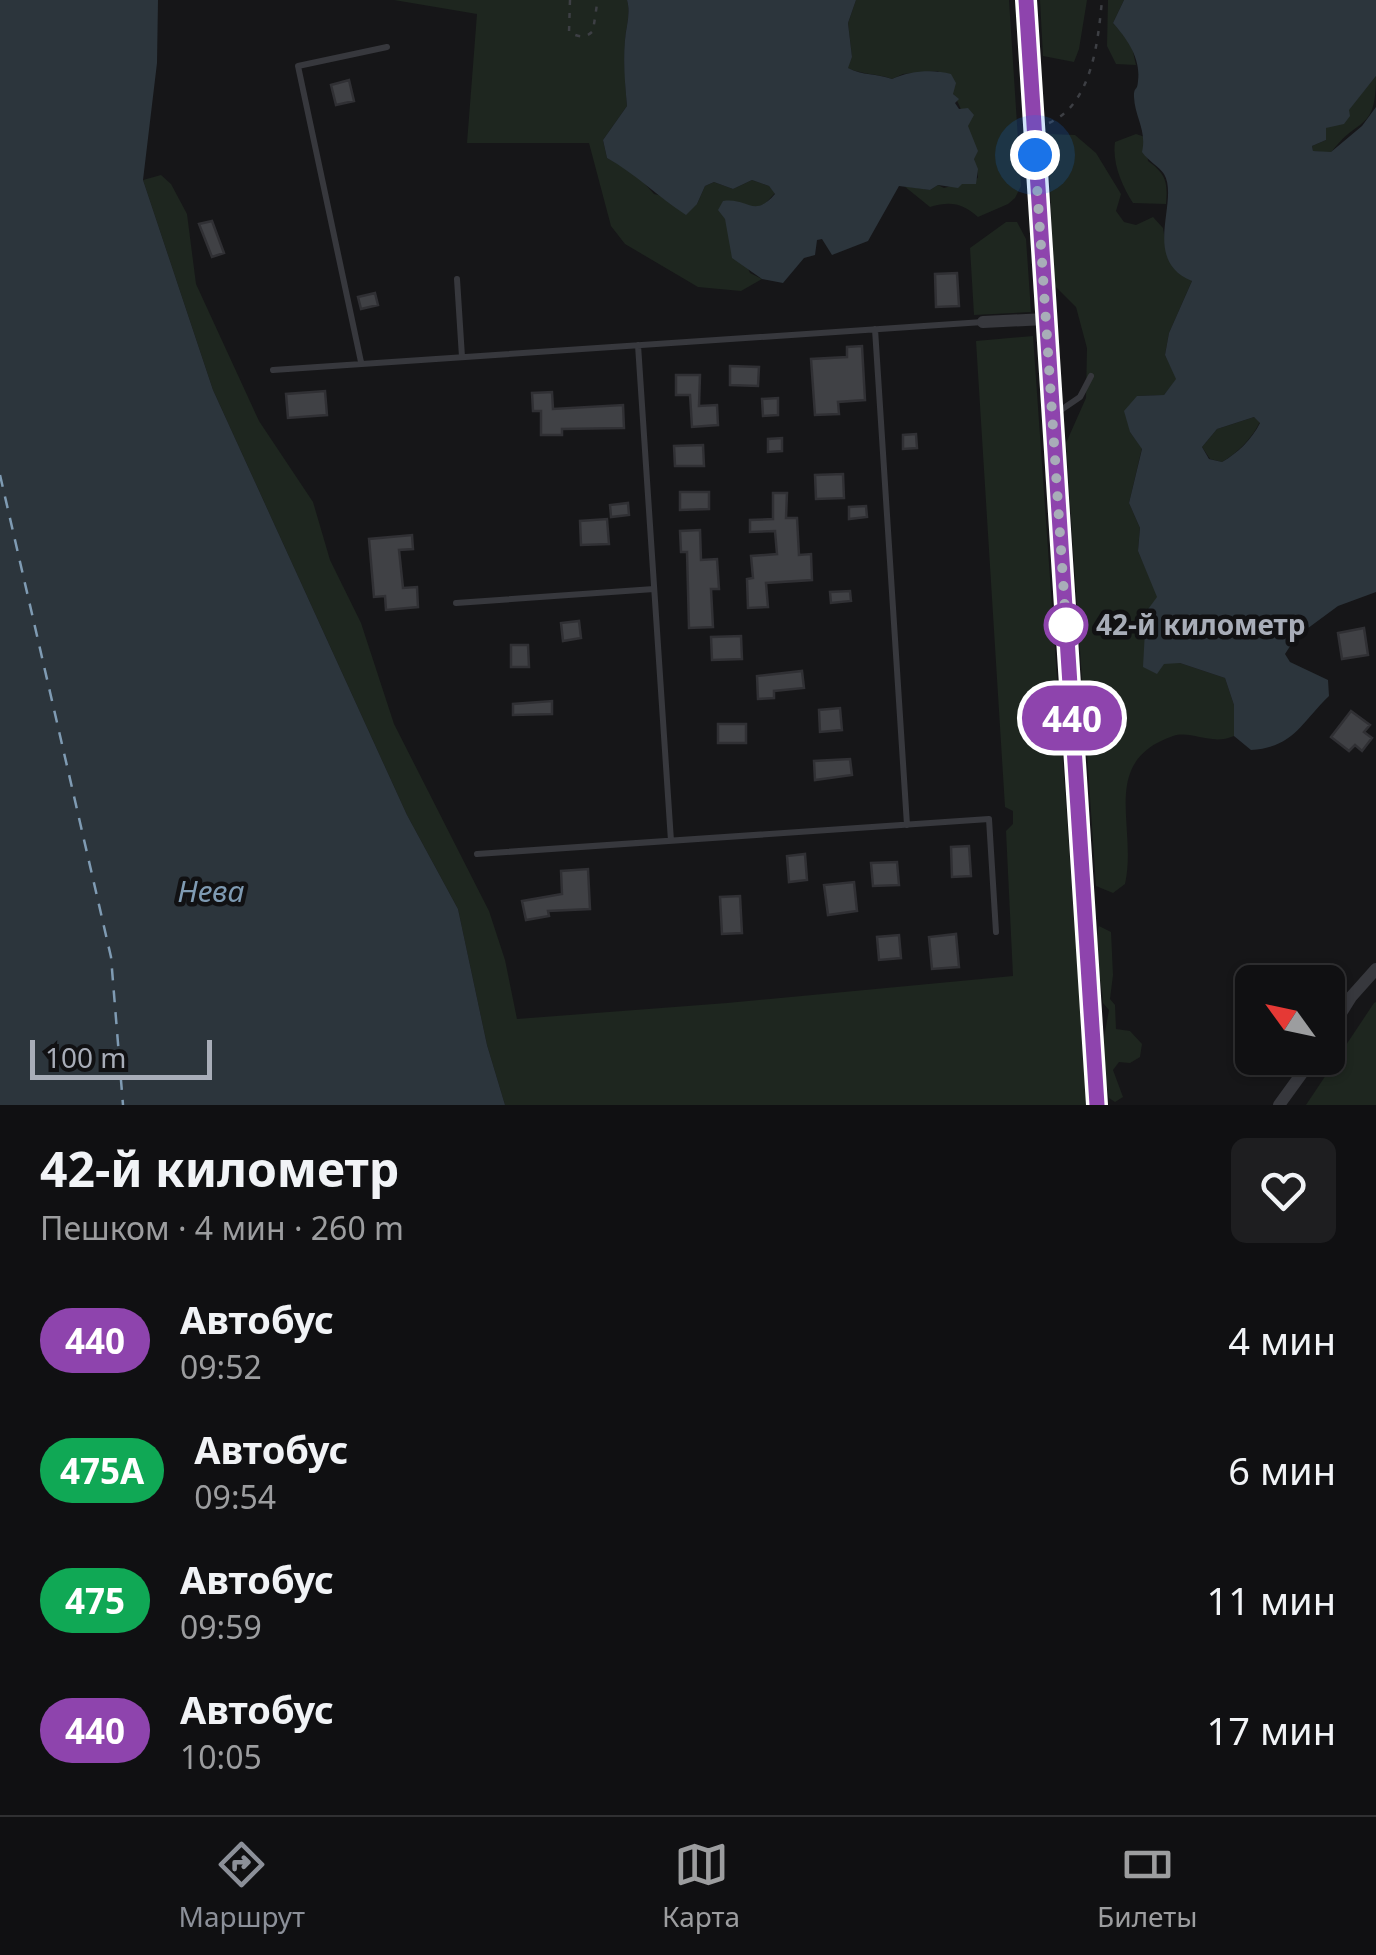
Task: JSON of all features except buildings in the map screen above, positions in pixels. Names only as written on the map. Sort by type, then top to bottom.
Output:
[{"type":"main road","points":[[1026,0],[1096,1105]]},
{"type":"street","points":[[983,322],[1046,319]]},
{"type":"street","points":[[1345,1008],[1376,968]]},
{"type":"street","points":[[1279,1105],[1301,1075]]},
{"type":"lane","points":[[360,362],[298,66],[387,47]]},
{"type":"lane","points":[[457,279],[462,357]]},
{"type":"lane","points":[[273,370],[983,322]]},
{"type":"lane","points":[[874,329],[908,825]]},
{"type":"lane","points":[[638,345],[671,841]]},
{"type":"lane","points":[[1052,415],[1080,397],[1092,376]]},
{"type":"lane","points":[[456,603],[654,589]]},
{"type":"lane","points":[[477,854],[988,819],[996,932]]},
{"type":"path","points":[[570,0],[569,32],[578,37],[593,32],[597,4]]},
{"type":"path","points":[[1034,130],[1064,117],[1082,90],[1093,60],[1102,0]]},
{"type":"shaded area","points":[[394,0],[627,0],[627,106],[603,140],[607,158],[635,173],[654,194],[697,204],[705,186],[714,182],[733,189],[752,180],[769,186],[775,193],[765,204],[725,219],[750,273],[762,279],[741,291],[698,287],[625,244],[611,226],[589,143],[467,143],[477,14]]},
{"type":"shaded area","points":[[856,0],[1009,0],[1021,186],[1008,204],[978,217],[956,204],[930,207],[904,186],[930,190],[978,178],[969,131],[957,100],[938,71],[903,74],[892,79],[847,68],[852,57],[848,23]]},
{"type":"shaded area","points":[[1040,0],[1087,0],[1074,62],[1043,56]]},
{"type":"shaded area","points":[[1108,0],[1124,0],[1113,23],[1131,43],[1136,65],[1116,64],[1107,46]]},
{"type":"shaded area","points":[[1376,76],[1373,107],[1364,122],[1331,153],[1313,151],[1312,146],[1326,140],[1326,128],[1349,116],[1348,110]]},
{"type":"shaded area","points":[[1048,134],[1075,135],[1096,153],[1121,194],[1116,211],[1124,222],[1136,225],[1153,217],[1163,228],[1168,258],[1192,281],[1169,333],[1165,355],[1177,379],[1164,395],[1137,396],[1130,432],[1142,448],[1129,503],[1140,528],[1138,551],[1158,597],[1146,623],[1153,646],[1164,663],[1180,663],[1225,678],[1234,705],[1234,736],[1173,736],[1150,747],[1136,762],[1128,779],[1126,798],[1125,884],[1113,893],[1096,886],[1066,443],[1086,398],[1087,348],[1076,307],[1054,285]]},
{"type":"shaded area","points":[[1136,134],[1145,137],[1148,161],[1164,179],[1166,204],[1133,203],[1122,182],[1116,166],[1115,142]]},
{"type":"shaded area","points":[[161,175],[171,184],[187,214],[196,284],[259,421],[313,502],[330,560],[361,623],[394,724],[489,911],[505,960],[517,1019],[1013,976],[1006,831],[1013,824],[1013,811],[1005,807],[976,341],[1033,336],[1087,1105],[505,1105],[487,1045],[458,909],[407,815],[213,390],[143,180]]},
{"type":"shaded area","points":[[1006,222],[1017,222],[1026,239],[1031,312],[974,315],[970,248]]},
{"type":"shaded area","points":[[1254,417],[1260,422],[1239,450],[1222,462],[1210,459],[1202,447],[1217,429]]},
{"type":"shaded area","points":[[1099,926],[1111,932],[1110,999],[1115,1005],[1116,1029],[1130,1031],[1142,1044],[1140,1057],[1130,1063],[1119,1062],[1113,1070],[1123,1097],[1115,1102],[1109,1098],[1101,1054],[1109,1010],[1103,1003],[1098,964]]},
{"type":"shaded area","points":[[1374,1003],[1376,1105],[1306,1105],[1326,1075],[1345,1075],[1345,1046]]},
{"type":"water","name":"Нева","points":[[0,0],[158,0],[157,63],[143,180],[213,390],[407,815],[458,909],[487,1045],[505,1105],[0,1105]]},
{"type":"water","points":[[627,0],[856,0],[848,23],[852,57],[848,68],[892,79],[921,72],[951,74],[956,83],[953,94],[959,99],[955,103],[974,115],[968,126],[978,151],[974,159],[978,169],[976,184],[962,184],[958,188],[938,185],[930,190],[899,186],[868,241],[832,255],[822,239],[817,240],[815,255],[804,258],[783,283],[762,279],[732,258],[725,219],[718,210],[723,201],[761,205],[775,194],[769,186],[752,180],[733,189],[714,182],[705,186],[697,204],[686,215],[607,158],[603,140],[627,106]]},
{"type":"water","points":[[1124,0],[1376,0],[1376,76],[1349,110],[1344,124],[1326,128],[1326,140],[1312,146],[1313,151],[1331,152],[1362,126],[1376,107],[1376,592],[1338,606],[1296,637],[1285,654],[1290,662],[1328,680],[1329,696],[1287,739],[1266,748],[1251,750],[1234,736],[1234,705],[1225,678],[1180,663],[1164,664],[1157,674],[1143,667],[1146,612],[1157,597],[1138,551],[1140,528],[1129,503],[1142,449],[1130,432],[1124,411],[1137,396],[1164,395],[1176,379],[1165,355],[1169,333],[1192,281],[1168,259],[1164,230],[1168,185],[1162,171],[1142,152],[1143,137],[1134,97],[1137,64],[1128,42],[1113,23]],"holes":[[[1254,417],[1260,423],[1244,445],[1222,462],[1209,459],[1202,447],[1217,429]]]},
{"type":"ferry route","points":[[0,475],[111,957],[123,1105]]},
{"type":"bus line","name":"440","points":[[1026,0],[1097,1105]]},
{"type":"place","name":"42-й километр","points":[[1066,625]]},
{"type":"route","points":[[1035,155],[1066,625]]}]
